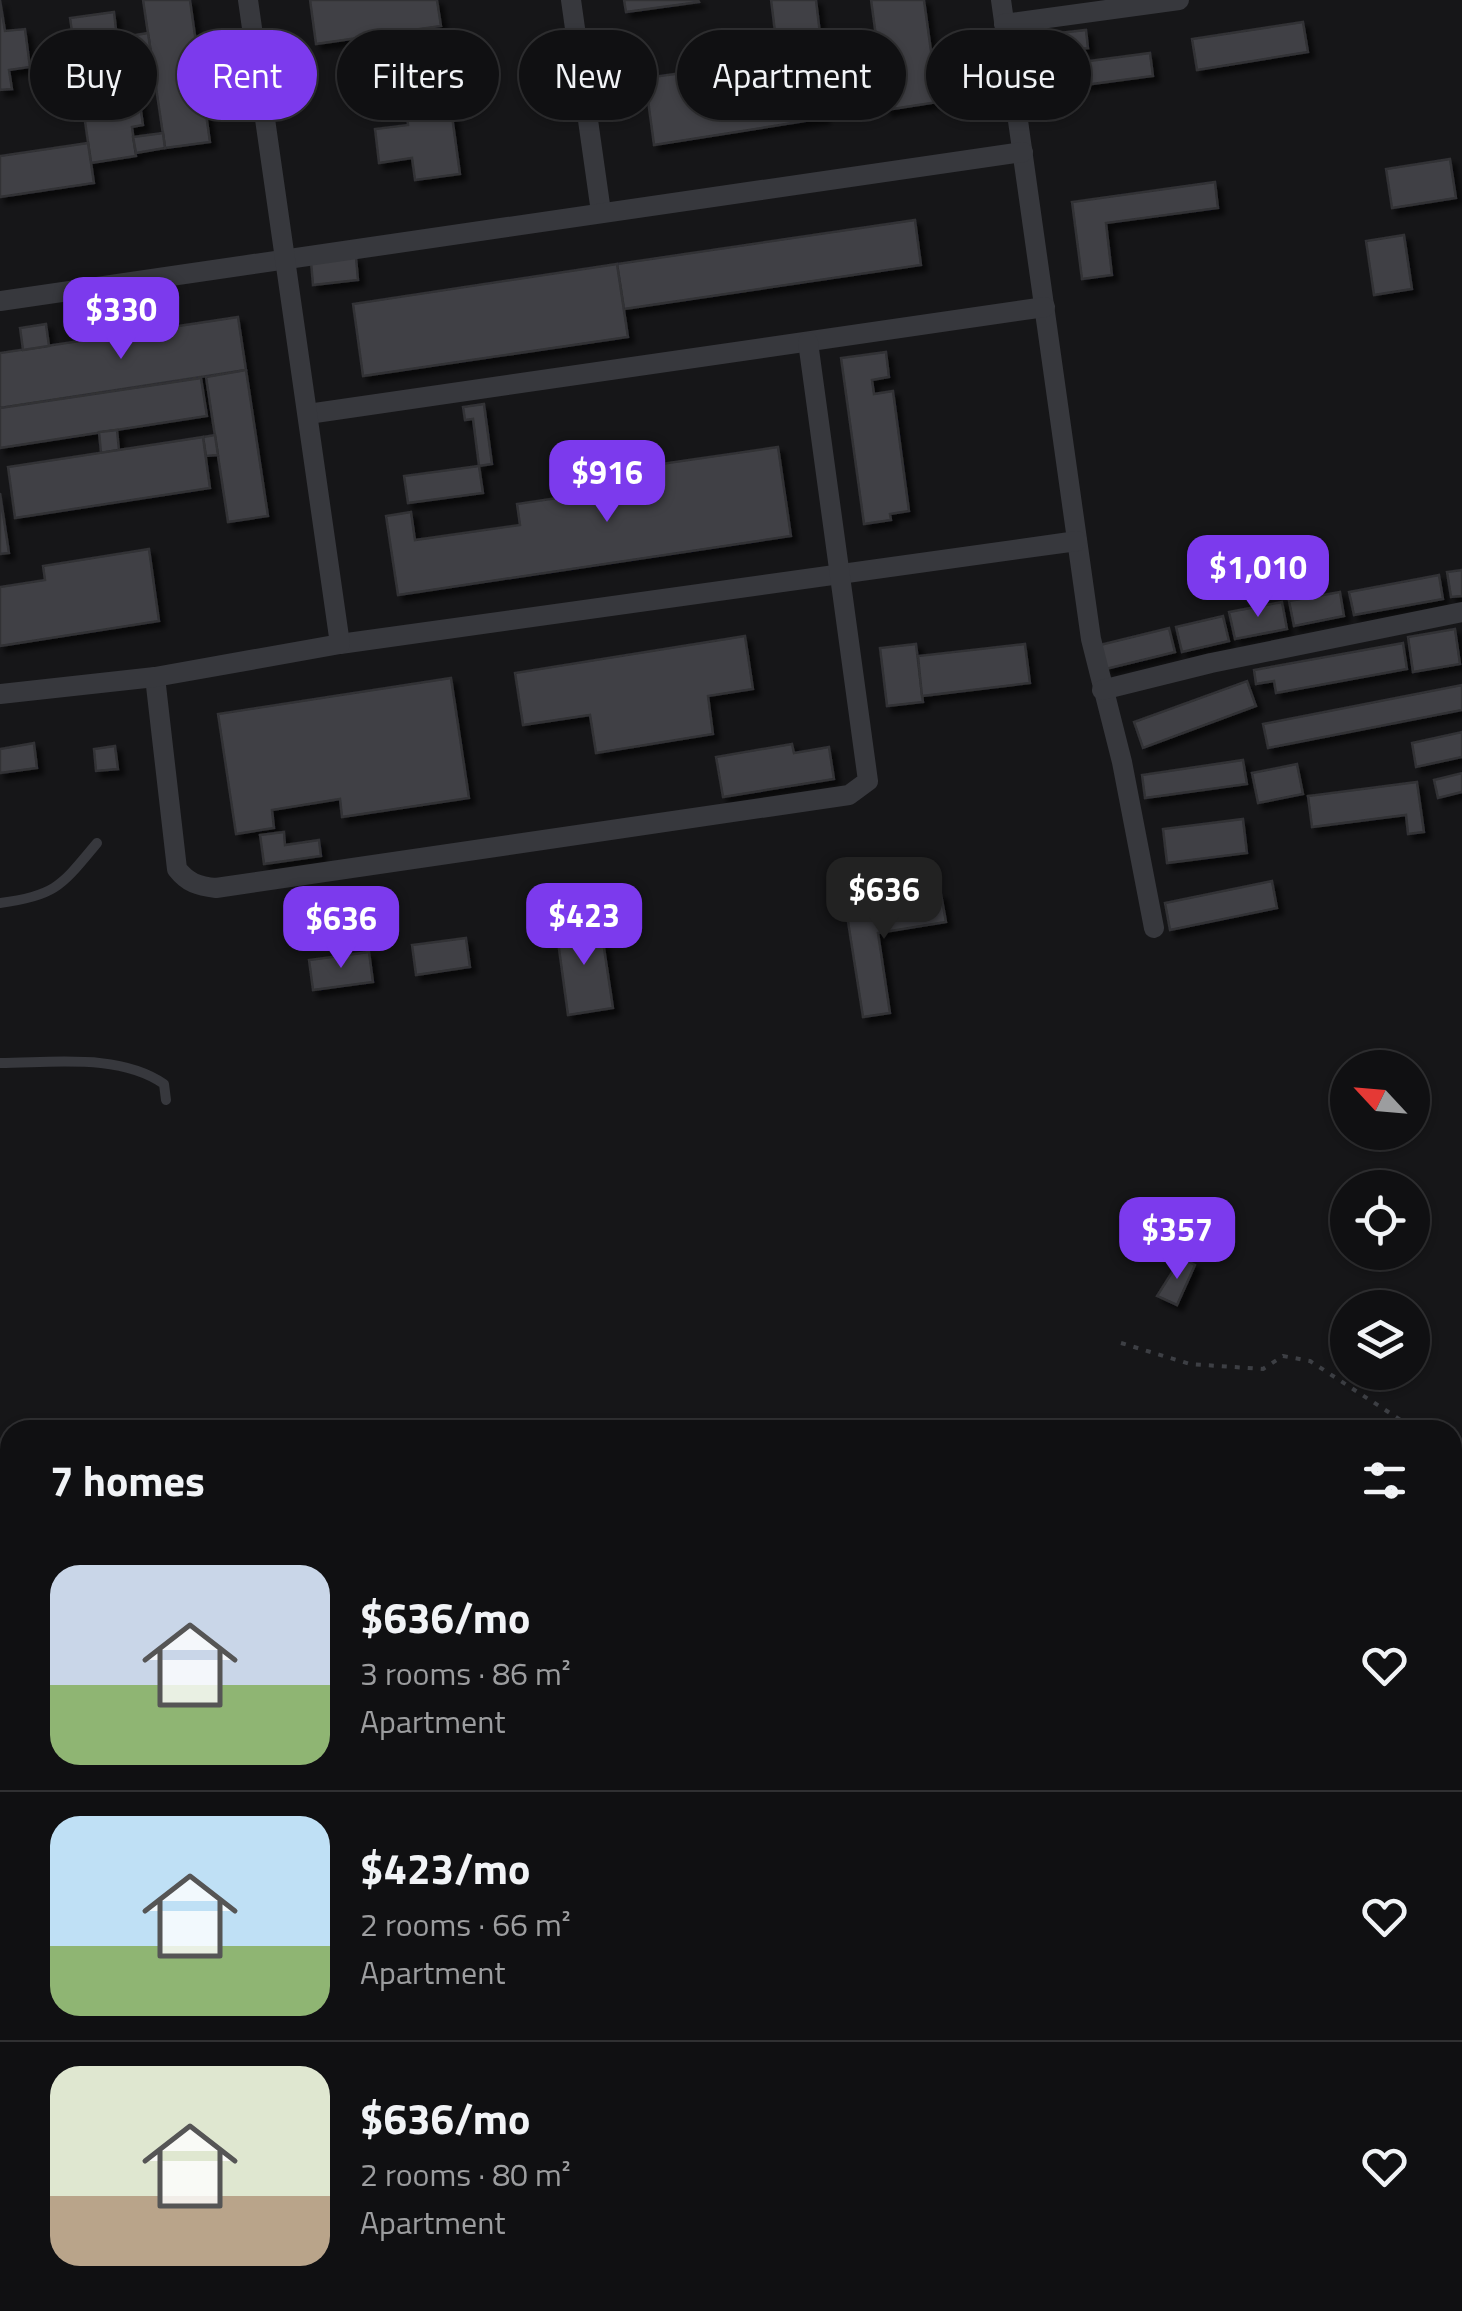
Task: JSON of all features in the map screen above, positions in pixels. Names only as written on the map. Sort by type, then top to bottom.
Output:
[{"type":"street","points":[[248,0],[340,644]]},
{"type":"street","points":[[571,0],[601,212]]},
{"type":"street","points":[[1001,0],[1077,541],[1102,690],[1122,762],[1154,928]]},
{"type":"street","points":[[1004,24],[1179,0]]},
{"type":"street","points":[[0,301],[1024,152]]},
{"type":"street","points":[[308,414],[1045,307]]},
{"type":"street","points":[[155,677],[177,869],[186,880],[216,888],[848,795],[868,781],[808,342]]},
{"type":"street","points":[[0,694],[155,677],[340,644],[1077,541]]},
{"type":"street","points":[[1102,690],[1211,662],[1462,612]]},
{"type":"lane","points":[[0,903],[43,898],[60,888],[96,842]]},
{"type":"lane","points":[[0,1063],[104,1064],[150,1074],[164,1084],[166,1100]]},
{"type":"path","points":[[1121,1343],[1190,1364],[1263,1368],[1283,1356],[1310,1361],[1401,1420]]},
{"type":"building","points":[[0,0],[5,31],[25,29],[30,67],[9,70],[12,89],[0,90]]},
{"type":"building","points":[[143,0],[190,0],[194,30],[177,30],[177,120],[207,120],[210,142],[165,148],[157,94],[157,30],[147,30]]},
{"type":"building","points":[[310,0],[437,0],[441,26],[337,30],[337,41],[317,44]]},
{"type":"building","points":[[624,0],[698,0],[699,2],[626,12]]},
{"type":"building","points":[[771,0],[816,0],[820,30],[775,30]]},
{"type":"building","points":[[871,0],[924,0],[928,30],[926,104],[906,107],[906,30],[875,30]]},
{"type":"building","points":[[114,12],[116,30],[72,30],[70,18]]},
{"type":"building","points":[[1303,22],[1308,52],[1197,70],[1192,39]]},
{"type":"building","points":[[1150,53],[1153,76],[1091,84],[1091,61]]},
{"type":"building","points":[[677,74],[677,120],[811,120],[654,145],[651,120],[657,120],[657,76]]},
{"type":"building","points":[[85,120],[142,120],[143,125],[132,127],[136,156],[91,163]]},
{"type":"building","points":[[407,120],[453,120],[460,174],[415,180],[412,158],[379,163],[375,129],[408,125]]},
{"type":"building","points":[[163,133],[165,148],[136,153],[133,137]]},
{"type":"building","points":[[88,143],[94,183],[0,197],[0,156]]},
{"type":"building","points":[[1450,159],[1456,198],[1392,208],[1386,169]]},
{"type":"building","points":[[1215,182],[1218,208],[1106,223],[1112,275],[1082,279],[1072,202]]},
{"type":"building","points":[[915,220],[921,265],[624,309],[617,264]]},
{"type":"building","points":[[1404,235],[1412,289],[1374,295],[1366,241]]},
{"type":"building","points":[[356,257],[358,280],[313,285],[311,262]]},
{"type":"building","points":[[617,264],[628,337],[363,376],[353,304]]},
{"type":"building","points":[[238,317],[246,370],[0,408],[0,353]]},
{"type":"building","points":[[46,324],[49,346],[23,350],[20,328]]},
{"type":"building","points":[[886,352],[889,377],[872,380],[874,394],[893,391],[909,511],[890,514],[891,520],[864,524],[841,358]]},
{"type":"building","points":[[246,370],[268,516],[228,522],[206,377]]},
{"type":"building","points":[[201,378],[207,416],[0,448],[0,408]]},
{"type":"building","points":[[484,404],[492,464],[479,466],[473,419],[465,420],[463,407]]},
{"type":"building","points":[[117,430],[119,450],[101,453],[99,432]]},
{"type":"building","points":[[215,435],[218,455],[206,456],[203,437]]},
{"type":"building","points":[[203,437],[210,488],[15,518],[8,467]]},
{"type":"building","points":[[778,447],[791,536],[398,595],[386,516],[411,512],[415,540],[520,525],[517,504],[657,483],[654,465]]},
{"type":"building","points":[[479,466],[483,493],[408,503],[404,476]]},
{"type":"building","points":[[0,493],[9,553],[0,554]]},
{"type":"building","points":[[149,549],[159,621],[0,646],[0,587],[45,580],[43,566]]},
{"type":"building","points":[[1462,570],[1462,596],[1451,597],[1447,572]]},
{"type":"building","points":[[1439,575],[1443,599],[1354,615],[1349,592]]},
{"type":"building","points":[[1340,592],[1344,616],[1294,626],[1289,601]]},
{"type":"building","points":[[1282,602],[1287,629],[1235,639],[1229,612]]},
{"type":"building","points":[[1223,616],[1229,641],[1182,652],[1176,627]]},
{"type":"building","points":[[1169,628],[1175,652],[1106,669],[1100,645]]},
{"type":"building","points":[[1455,629],[1460,664],[1413,672],[1408,637]]},
{"type":"building","points":[[745,636],[753,689],[708,696],[713,734],[596,753],[590,715],[523,725],[515,673]]},
{"type":"building","points":[[1403,643],[1407,669],[1276,693],[1274,681],[1256,684],[1254,670]]},
{"type":"building","points":[[916,644],[923,702],[887,706],[880,648]]},
{"type":"building","points":[[1025,644],[1030,683],[922,696],[918,656]]},
{"type":"building","points":[[451,678],[469,798],[342,817],[340,799],[272,810],[274,828],[236,834],[218,714]]},
{"type":"building","points":[[1247,681],[1256,706],[1143,748],[1134,722]]},
{"type":"building","points":[[1462,685],[1462,710],[1268,748],[1263,724]]},
{"type":"building","points":[[1462,732],[1462,757],[1416,767],[1412,743]]},
{"type":"building","points":[[34,743],[37,768],[0,773],[0,749]]},
{"type":"building","points":[[792,744],[794,753],[829,747],[834,779],[723,797],[716,757]]},
{"type":"building","points":[[115,746],[118,769],[96,771],[94,749]]},
{"type":"building","points":[[1243,760],[1247,784],[1145,798],[1142,775]]},
{"type":"building","points":[[1297,764],[1303,794],[1258,803],[1252,773]]},
{"type":"building","points":[[1462,773],[1462,792],[1438,798],[1434,780]]},
{"type":"building","points":[[1417,782],[1424,832],[1408,834],[1406,815],[1312,827],[1308,796]]},
{"type":"building","points":[[1243,819],[1247,853],[1167,863],[1163,829]]},
{"type":"building","points":[[284,832],[285,845],[319,840],[321,856],[264,864],[260,835]]},
{"type":"building","points":[[1272,881],[1277,908],[1170,930],[1165,903]]},
{"type":"building","points":[[941,894],[946,922],[878,933],[890,1013],[863,1017],[846,909]]},
{"type":"building","points":[[600,921],[613,1008],[568,1015],[556,927]]},
{"type":"building","points":[[466,938],[470,967],[416,975],[412,945]]},
{"type":"building","points":[[369,952],[373,982],[313,990],[309,960]]},
{"type":"building","points":[[1181,1258],[1195,1265],[1177,1305],[1157,1296]]}]
